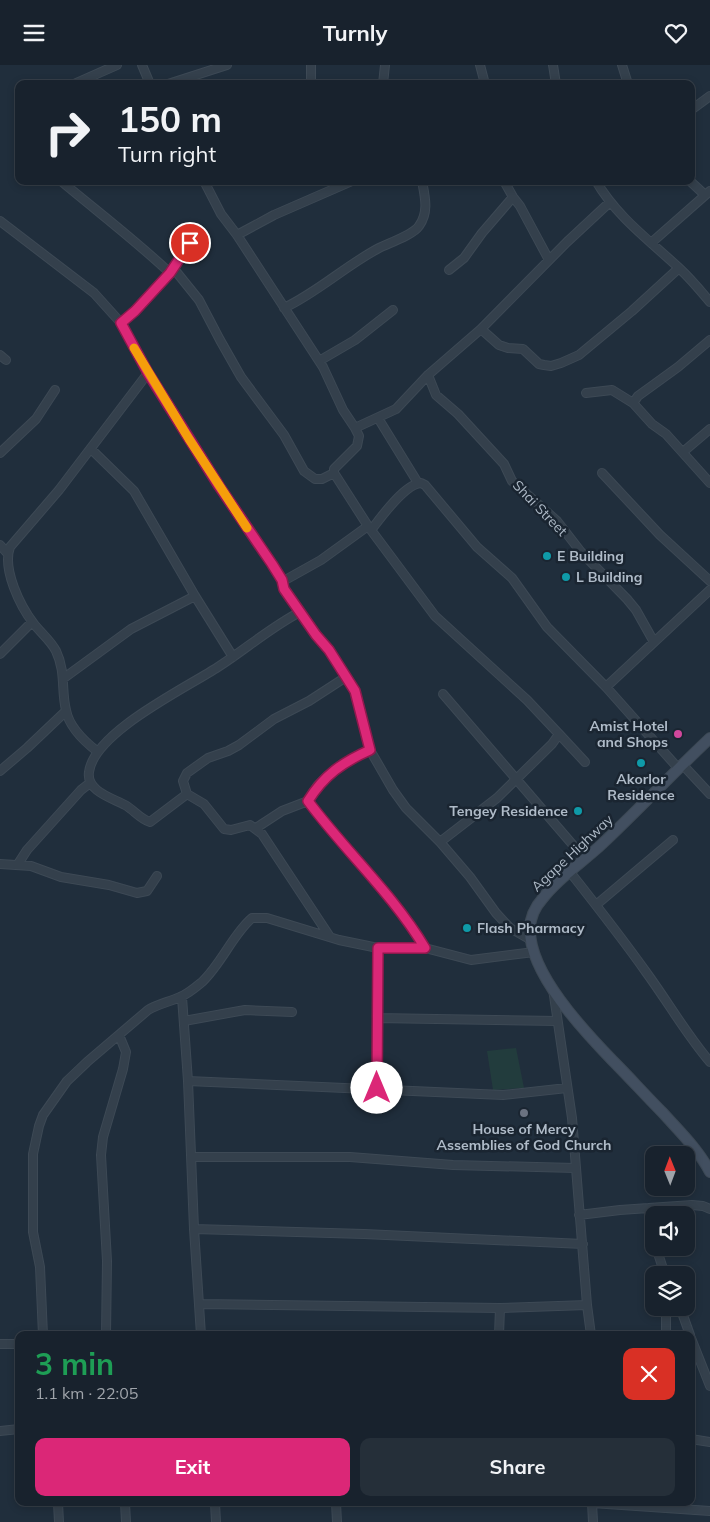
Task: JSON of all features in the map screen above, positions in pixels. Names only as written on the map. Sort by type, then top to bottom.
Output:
[{"type":"street","points":[[83,80],[117,65]]},
{"type":"street","points":[[142,65],[148,80]]},
{"type":"street","points":[[180,80],[227,65]]},
{"type":"street","points":[[311,65],[311,80]]},
{"type":"street","points":[[383,80],[385,65]]},
{"type":"street","points":[[480,65],[484,80]]},
{"type":"street","points":[[553,65],[555,80]]},
{"type":"street","points":[[622,65],[627,80]]},
{"type":"street","points":[[695,107],[710,96]]},
{"type":"street","points":[[651,243],[708,193],[695,184]]},
{"type":"street","points":[[66,185],[99,214],[172,271],[200,300],[241,377],[284,435],[304,471],[315,479],[322,479],[334,473]]},
{"type":"street","points":[[206,185],[220,214],[237,235],[319,361],[355,428],[358,436],[358,446],[336,465],[334,473],[370,527],[435,616],[538,710],[584,763]]},
{"type":"street","points":[[237,235],[274,215],[343,185]]},
{"type":"street","points":[[284,308],[309,294],[364,256],[417,229],[426,207],[423,185]]},
{"type":"street","points":[[506,185],[520,206],[549,260]]},
{"type":"street","points":[[599,185],[621,216],[680,269],[710,302]]},
{"type":"street","points":[[449,270],[464,258],[482,233],[513,197]]},
{"type":"street","points":[[355,428],[396,409],[428,375],[481,329],[610,202]]},
{"type":"street","points":[[0,221],[94,293],[121,323],[148,373],[214,478],[282,580],[284,589],[355,691],[370,750],[393,790],[406,808],[440,841],[496,913],[510,927],[530,940]]},
{"type":"street","points":[[121,323],[135,311],[172,271],[195,231]]},
{"type":"street","points":[[481,329],[499,345],[522,349],[539,364],[551,366],[561,363],[579,355],[680,269]]},
{"type":"street","points":[[319,361],[354,339],[393,310]]},
{"type":"street","points":[[633,403],[638,396],[678,367],[710,340]]},
{"type":"street","points":[[98,752],[78,733],[66,711],[64,679],[55,649],[32,622],[12,583],[8,554],[10,547],[59,490],[148,373]]},
{"type":"street","name":"Shai Street","points":[[428,375],[436,395],[458,414],[504,464],[512,481],[557,521],[581,553],[628,599],[654,641]]},
{"type":"street","points":[[0,453],[36,419],[55,390]]},
{"type":"street","points":[[586,393],[612,390],[633,403],[652,424],[666,434],[710,483]]},
{"type":"street","points":[[378,418],[418,483],[425,485],[477,547],[512,578],[547,627],[606,687],[652,743],[710,794]]},
{"type":"street","points":[[683,452],[710,429]]},
{"type":"street","points":[[91,449],[134,491],[233,657]]},
{"type":"street","points":[[602,473],[660,535],[710,581]]},
{"type":"street","points":[[282,580],[321,559],[370,527],[398,499],[418,483]]},
{"type":"street","points":[[0,545],[8,554]]},
{"type":"street","points":[[606,687],[710,590]]},
{"type":"street","points":[[64,679],[131,629],[195,596]]},
{"type":"street","points":[[187,794],[150,822],[107,796],[90,783],[88,778],[90,768],[98,752],[133,719],[191,685],[300,612]]},
{"type":"street","points":[[0,654],[32,622]]},
{"type":"street","points":[[330,937],[267,840],[256,828],[250,825],[231,830],[224,829],[204,804],[187,794],[183,781],[187,773],[208,757],[240,745],[274,719],[308,701],[346,677]]},
{"type":"street","points":[[443,694],[584,859]]},
{"type":"street","points":[[0,771],[66,711]]},
{"type":"street","points":[[440,841],[497,798],[552,743],[558,734]]},
{"type":"street","name":"Agape Highway","points":[[710,738],[624,823],[544,896],[530,921],[530,940],[552,988],[582,1027],[706,1156],[710,1172]]},
{"type":"street","points":[[256,828],[282,811],[308,801],[317,786],[326,777],[352,759],[370,750]]},
{"type":"street","points":[[18,864],[22,855],[54,819],[90,783]]},
{"type":"street","points":[[308,801],[390,897],[425,948]]},
{"type":"street","points":[[596,905],[673,840]]},
{"type":"street","points":[[0,864],[31,865],[61,877],[109,885],[137,893],[146,891],[157,876]]},
{"type":"street","points":[[570,872],[646,971],[686,1032],[710,1062]]},
{"type":"street","points":[[43,1331],[40,1267],[33,1232],[33,1154],[43,1115],[67,1081],[119,1035],[157,1005],[182,997],[201,983],[214,970],[252,918],[267,918],[330,937],[378,948],[425,948],[471,960],[534,952]]},
{"type":"street","points":[[377,1088],[378,948]]},
{"type":"street","points":[[552,988],[574,1139],[587,1305],[591,1331]]},
{"type":"street","points":[[182,997],[201,1331]]},
{"type":"street","points":[[184,1021],[244,1010],[292,1013]]},
{"type":"street","points":[[377,1017],[557,1021]]},
{"type":"street","points":[[106,1331],[107,1261],[101,1155],[102,1137],[123,1069],[126,1051],[119,1035]]},
{"type":"street","points":[[188,1081],[503,1095],[567,1089]]},
{"type":"street","points":[[191,1157],[350,1157],[462,1165],[575,1168]]},
{"type":"street","points":[[678,1206],[703,1206],[710,1209]]},
{"type":"street","points":[[579,1215],[645,1208]]},
{"type":"street","points":[[194,1229],[364,1234],[583,1244]]},
{"type":"street","points":[[200,1304],[500,1308],[587,1305]]},
{"type":"street","points":[[499,1331],[500,1308]]},
{"type":"street","points":[[666,1316],[666,1331]]},
{"type":"street","points":[[683,1316],[689,1331]]},
{"type":"street","points":[[0,1344],[15,1345]]},
{"type":"street","points":[[695,1348],[710,1387]]},
{"type":"street","points":[[0,1431],[15,1429]]},
{"type":"street","points":[[695,1440],[710,1442]]},
{"type":"street","points":[[58,1506],[59,1522]]},
{"type":"street","points":[[125,1506],[126,1522]]},
{"type":"street","points":[[215,1506],[216,1522]]},
{"type":"street","points":[[336,1506],[337,1522]]},
{"type":"street","points":[[592,1506],[593,1522]]},
{"type":"street","points":[[636,1506],[710,1511]]},
{"type":"green space","points":[[516,1048],[524,1088],[493,1090],[487,1051]]},
{"type":"slow traffic","points":[[134,348],[189,439],[247,528]]},
{"type":"place","name":"E Building","points":[[547,556]]},
{"type":"place","name":"L Building","points":[[566,577]]},
{"type":"place","name":"Amist Hotel and Shops","points":[[678,734]]},
{"type":"place","name":"Akorlor Residence","points":[[641,763]]},
{"type":"place","name":"Tengey Residence","points":[[578,811]]},
{"type":"place","name":"Flash Pharmacy","points":[[467,928]]},
{"type":"place","name":"House of Mercy Assemblies of God Church","points":[[524,1113]]},
{"type":"route","points":[[190,243],[174,269],[135,311],[121,323],[148,373],[219,486],[272,564],[282,580],[284,589],[311,629],[329,650],[355,691],[370,750],[352,759],[326,777],[317,786],[308,801],[390,897],[409,922],[425,948],[378,948],[376,987],[377,1088]]}]
